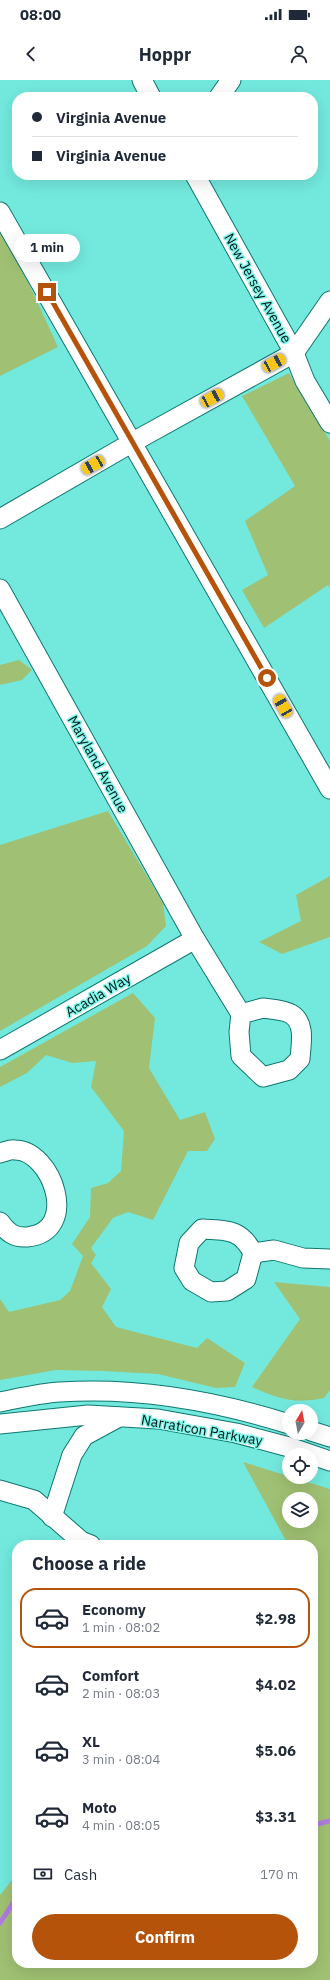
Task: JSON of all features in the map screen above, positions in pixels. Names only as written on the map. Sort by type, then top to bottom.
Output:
[{"type":"street","points":[[142,80],[148,92]]},
{"type":"street","points":[[222,92],[231,80]]},
{"type":"street","name":"New Jersey Avenue","points":[[198,180],[294,353],[305,381],[330,423]]},
{"type":"street","points":[[0,212],[133,442],[330,789]]},
{"type":"street","points":[[0,519],[133,442],[294,353],[330,301]]},
{"type":"street","name":"Maryland Avenue","points":[[0,589],[195,939],[241,1014]]},
{"type":"street","name":"Acadia Way","points":[[0,1050],[195,939]]},
{"type":"street","points":[[0,1152],[16,1149],[32,1155],[42,1163],[53,1184],[58,1210],[52,1227],[37,1236],[19,1238],[7,1232],[0,1222]]},
{"type":"street","points":[[253,1254],[274,1250],[303,1258],[330,1259]]},
{"type":"street","name":"Narraticon Parkway","points":[[0,1402],[60,1392],[117,1391],[206,1402],[282,1422]]},
{"type":"street","name":"Narraticon Parkway","points":[[0,1424],[88,1415],[158,1419],[236,1433],[289,1447],[330,1461]]},
{"type":"street","points":[[52,1517],[72,1455],[84,1436],[120,1417]]},
{"type":"street","points":[[318,1433],[330,1437]]},
{"type":"street","points":[[0,1490],[34,1500],[79,1540]]},
{"type":"green space","points":[[0,231],[30,286],[58,347],[0,376]]},
{"type":"green space","points":[[289,373],[330,441],[330,588],[328,585],[264,628],[242,590],[268,575],[245,521],[295,486],[242,396]]},
{"type":"green space","points":[[19,660],[32,670],[22,680],[0,685],[0,665]]},
{"type":"green space","points":[[108,811],[163,903],[166,926],[147,946],[0,1031],[0,845]]},
{"type":"green space","points":[[330,876],[330,937],[282,954],[259,942],[301,921],[296,895]]},
{"type":"green space","points":[[133,993],[155,1018],[149,1068],[180,1120],[205,1112],[215,1139],[207,1151],[188,1151],[153,1220],[128,1212],[113,1218],[91,1248],[96,1255],[91,1263],[111,1289],[102,1307],[116,1327],[197,1348],[207,1338],[245,1363],[235,1387],[216,1388],[158,1374],[103,1371],[56,1370],[0,1380],[0,1299],[9,1312],[60,1300],[70,1291],[83,1256],[72,1244],[90,1217],[91,1188],[108,1183],[121,1171],[124,1131],[91,1087],[96,1061],[72,1063],[46,1055],[27,1073],[0,1087],[0,1067]]},
{"type":"green space","points":[[274,1282],[330,1287],[330,1390],[324,1398],[313,1400],[287,1399],[270,1395],[252,1387],[300,1319]]},
{"type":"green space","points":[[243,1462],[282,1474],[282,1484],[314,1484],[330,1489],[330,1980],[0,1980],[0,1895],[12,1880],[12,1968],[318,1968],[318,1540],[285,1540]]},
{"type":"waterway","points":[[318,1824],[330,1821]]},
{"type":"waterway","points":[[0,1923],[12,1905]]},
{"type":"route","points":[[47,292],[267,678]]}]
